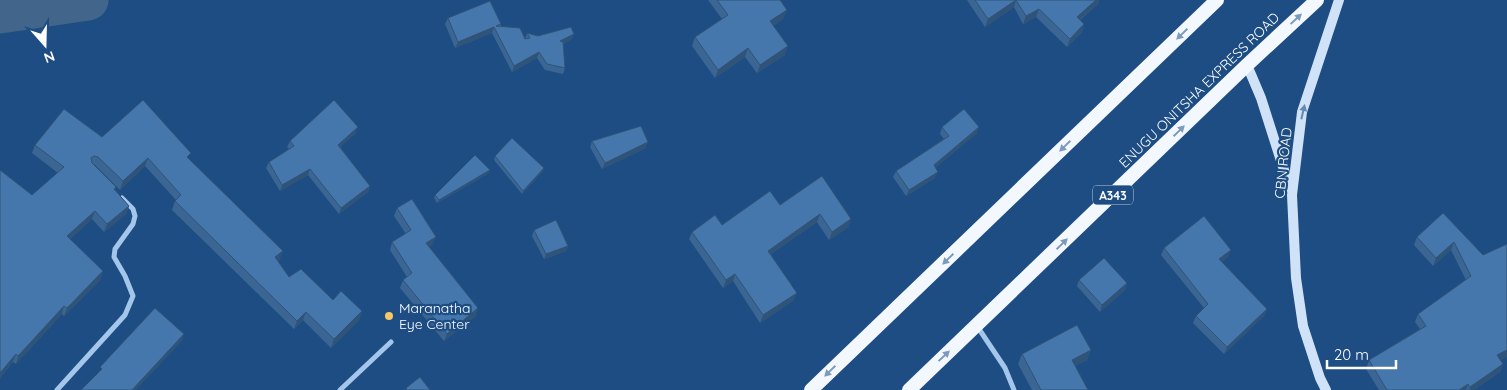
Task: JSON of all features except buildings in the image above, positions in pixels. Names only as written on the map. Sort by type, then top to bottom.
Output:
[{"type":"highway","points":[[811,390],[1217,0]]},
{"type":"highway","name":"ENUGU ONITSHA EXPRESS ROAD","points":[[909,390],[1317,0]]},
{"type":"main road","name":"CBN ROAD","points":[[1326,390],[1320,378],[1303,326],[1296,278],[1292,195],[1302,112],[1339,0]]},
{"type":"main road","points":[[1247,65],[1292,195]]},
{"type":"street","points":[[57,390],[124,315],[133,296],[125,276],[114,257],[115,249],[133,224],[135,216],[132,209],[119,195]]},
{"type":"street","points":[[977,326],[1005,368],[1014,390]]},
{"type":"street","points":[[340,390],[391,342]]},
{"type":"waterway","points":[[0,13],[88,0]]},
{"type":"place","name":"Maranatha Eye Center","points":[[389,316]]}]
